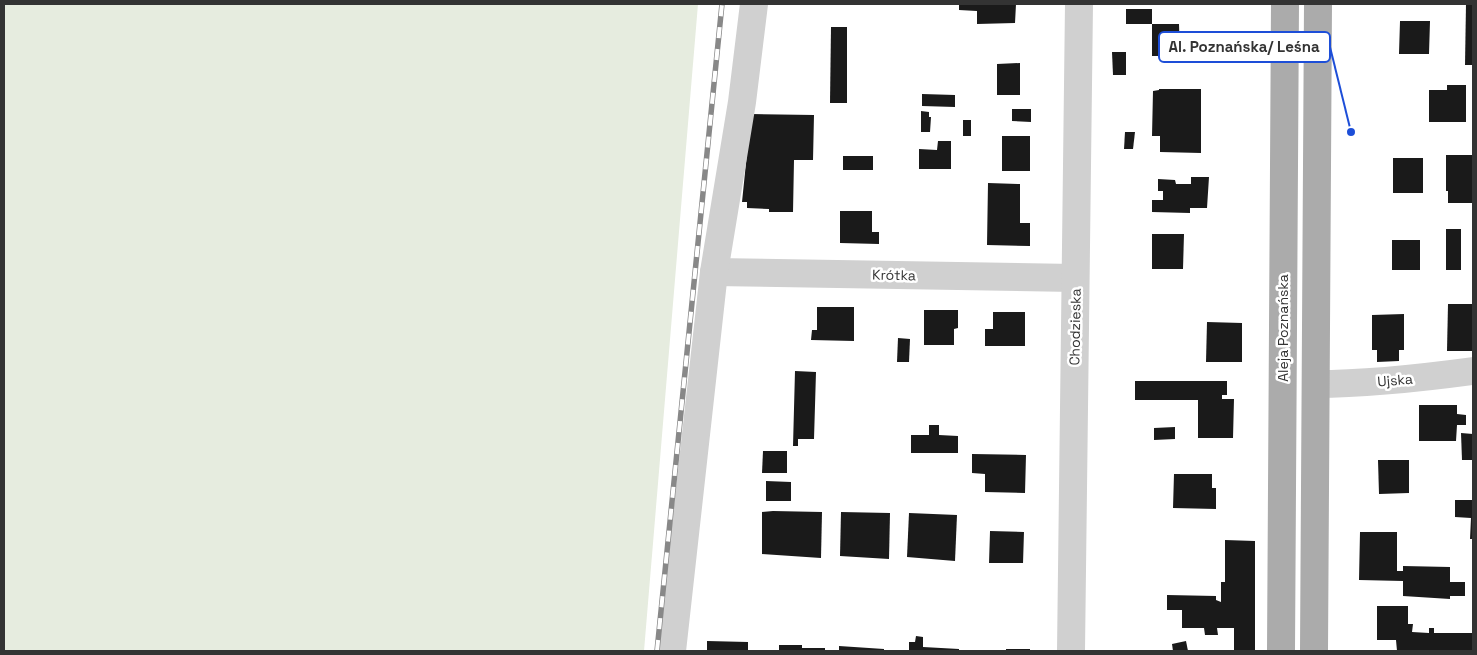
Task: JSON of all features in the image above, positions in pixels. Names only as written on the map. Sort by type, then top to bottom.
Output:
[{"type":"main road","name":"Aleja Poznańska","points":[[1280,651],[1285,4]]},
{"type":"main road","points":[[1314,651],[1318,4]]},
{"type":"street","points":[[672,651],[714,272],[742,102],[754,4]]},
{"type":"street","name":"Chodzieska","points":[[1072,651],[1079,4]]},
{"type":"street","name":"Krótka","points":[[714,272],[1075,278]]},
{"type":"street","name":"Ujska","points":[[1316,384],[1360,384],[1473,371]]},
{"type":"shaded area","points":[[4,4],[698,4],[644,651],[4,651]]},
{"type":"building","points":[[959,4],[1016,4],[1015,23],[977,24],[977,11],[959,10]]},
{"type":"building","points":[[1466,4],[1473,4],[1473,65],[1465,65]]},
{"type":"building","points":[[1126,9],[1152,9],[1152,24],[1126,24]]},
{"type":"building","points":[[1400,21],[1430,21],[1429,54],[1399,54]]},
{"type":"building","points":[[1152,24],[1179,24],[1180,56],[1152,56]]},
{"type":"building","points":[[831,27],[847,27],[847,103],[830,103]]},
{"type":"building","points":[[1112,52],[1126,52],[1126,75],[1113,75]]},
{"type":"building","points":[[1020,63],[1020,95],[997,95],[997,64]]},
{"type":"building","points":[[1447,85],[1466,85],[1466,122],[1429,122],[1429,90],[1447,90]]},
{"type":"building","points":[[1159,89],[1201,89],[1201,153],[1160,152],[1160,136],[1152,136],[1153,91]]},
{"type":"building","points":[[922,94],[955,95],[955,107],[922,106]]},
{"type":"building","points":[[1012,109],[1031,109],[1031,122],[1012,121]]},
{"type":"building","points":[[921,111],[929,112],[929,117],[931,117],[930,132],[921,132]]},
{"type":"building","points":[[751,114],[814,115],[813,160],[794,160],[793,212],[769,212],[769,209],[747,208],[747,202],[742,202]]},
{"type":"building","points":[[963,120],[971,120],[971,136],[963,136]]},
{"type":"building","points":[[1125,132],[1135,132],[1133,149],[1124,149]]},
{"type":"building","points":[[1002,136],[1030,136],[1030,171],[1002,171]]},
{"type":"building","points":[[938,141],[951,141],[951,169],[919,169],[919,149],[937,150]]},
{"type":"building","points":[[1446,155],[1473,155],[1473,203],[1448,203]]},
{"type":"building","points":[[843,156],[873,156],[873,170],[843,170]]},
{"type":"building","points":[[1393,158],[1423,158],[1423,193],[1393,193]]},
{"type":"building","points":[[1191,177],[1209,177],[1207,208],[1190,208],[1190,213],[1152,212],[1152,200],[1163,200],[1163,191],[1158,191],[1158,179],[1175,180],[1176,184],[1191,184]]},
{"type":"building","points":[[988,183],[1020,184],[1020,223],[1030,223],[1030,246],[987,245]]},
{"type":"building","points":[[840,211],[872,211],[872,232],[879,232],[879,244],[840,243]]},
{"type":"building","points":[[1446,229],[1461,229],[1461,270],[1446,270]]},
{"type":"building","points":[[1152,234],[1184,234],[1183,269],[1152,269]]},
{"type":"building","points":[[1392,240],[1420,240],[1420,270],[1392,270]]},
{"type":"building","points":[[1448,304],[1473,304],[1473,351],[1447,351]]},
{"type":"building","points":[[817,307],[854,307],[854,341],[811,340],[812,330],[817,330]]},
{"type":"building","points":[[924,310],[958,310],[958,328],[954,329],[954,345],[924,345]]},
{"type":"building","points":[[993,312],[1025,312],[1025,346],[985,346],[985,329],[993,329]]},
{"type":"building","points":[[1404,314],[1404,350],[1399,350],[1399,361],[1377,362],[1377,350],[1372,350],[1372,315]]},
{"type":"building","points":[[1207,322],[1242,323],[1242,362],[1206,362]]},
{"type":"building","points":[[898,338],[910,339],[909,362],[897,362]]},
{"type":"building","points":[[795,371],[816,372],[814,439],[798,439],[798,446],[793,446]]},
{"type":"building","points":[[1135,381],[1227,381],[1227,395],[1222,395],[1222,399],[1234,399],[1233,438],[1198,438],[1198,400],[1135,400]]},
{"type":"building","points":[[1419,405],[1457,405],[1457,414],[1466,415],[1466,425],[1457,425],[1456,441],[1419,441]]},
{"type":"building","points":[[929,425],[939,425],[939,435],[958,436],[958,453],[911,453],[911,435],[929,435]]},
{"type":"building","points":[[1175,427],[1175,439],[1154,440],[1154,428]]},
{"type":"building","points":[[1461,433],[1473,434],[1473,460],[1462,460]]},
{"type":"building","points":[[763,451],[787,451],[787,473],[762,473]]},
{"type":"building","points":[[972,454],[1026,455],[1025,493],[985,492],[985,474],[972,473]]},
{"type":"building","points":[[1378,460],[1409,460],[1409,493],[1379,494]]},
{"type":"building","points":[[1174,474],[1212,474],[1212,488],[1216,488],[1216,509],[1173,508]]},
{"type":"building","points":[[766,481],[791,482],[791,501],[766,501]]},
{"type":"building","points":[[1455,500],[1473,500],[1473,539],[1470,539],[1471,518],[1455,517]]},
{"type":"building","points":[[762,512],[822,512],[821,558],[762,554]]},
{"type":"building","points":[[841,512],[890,513],[889,559],[840,556]]},
{"type":"building","points":[[909,513],[957,515],[955,561],[907,557]]},
{"type":"building","points":[[990,531],[1024,532],[1023,563],[989,563]]},
{"type":"building","points":[[1360,532],[1397,532],[1397,571],[1403,571],[1403,566],[1450,567],[1450,582],[1465,582],[1465,596],[1450,596],[1450,599],[1403,596],[1403,581],[1359,580]]},
{"type":"building","points":[[1225,540],[1255,541],[1255,651],[1234,651],[1234,628],[1217,628],[1218,635],[1205,635],[1204,628],[1182,628],[1182,610],[1167,610],[1167,595],[1216,596],[1216,600],[1221,602],[1221,582],[1225,582]]},
{"type":"building","points":[[1377,606],[1408,606],[1408,624],[1413,624],[1412,632],[1429,633],[1429,628],[1434,628],[1434,633],[1473,633],[1473,651],[1397,651],[1396,640],[1377,640]]},
{"type":"building","points":[[916,636],[923,637],[923,647],[959,649],[959,651],[909,651],[909,642],[915,642]]},
{"type":"building","points":[[707,641],[748,642],[748,651],[707,651]]},
{"type":"building","points":[[1186,641],[1188,651],[1173,651],[1172,644]]},
{"type":"building","points":[[779,645],[825,648],[825,651],[779,651]]},
{"type":"building","points":[[839,646],[884,649],[884,651],[839,651]]},
{"type":"building","points":[[1006,649],[1030,649],[1030,651],[1006,651]]},
{"type":"railway","points":[[657,651],[722,4]]},
{"type":"place","name":"Al. Poznańska/ Leśna","points":[[1351,132]]}]
